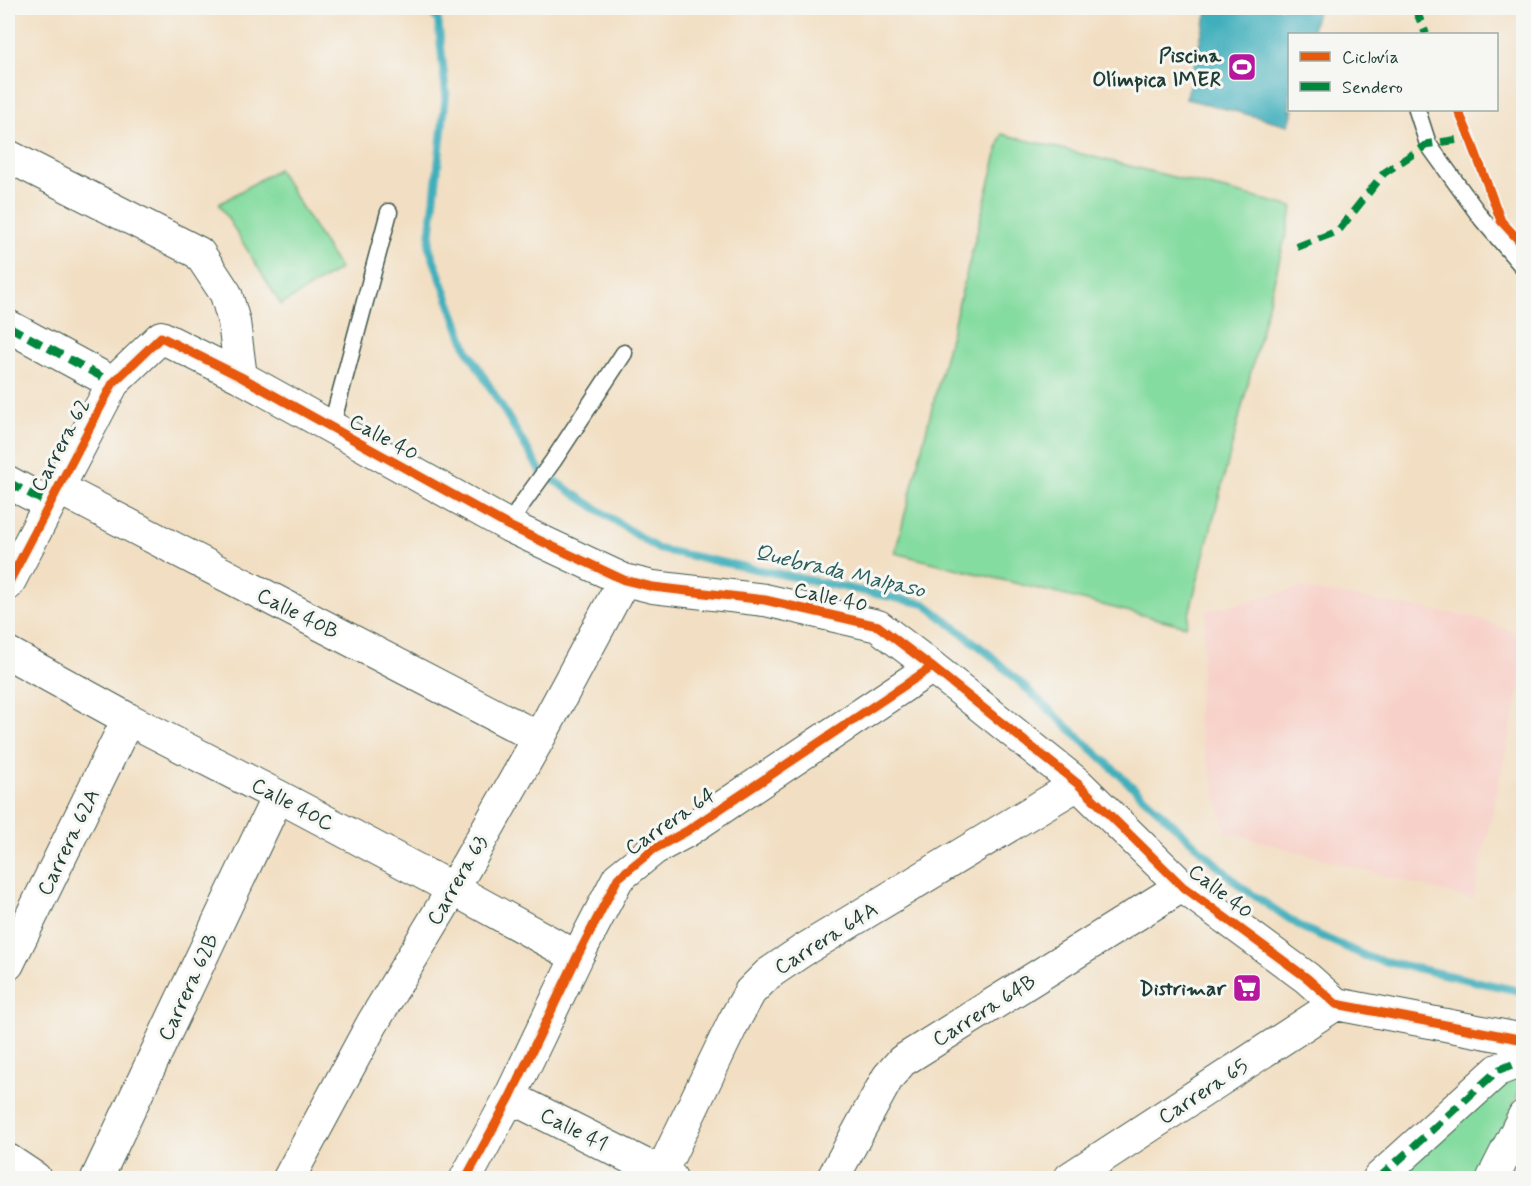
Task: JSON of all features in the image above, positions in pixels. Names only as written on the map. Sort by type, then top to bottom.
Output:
[{"type":"street","points":[[8,156],[199,253],[226,294],[234,322],[241,378]]},
{"type":"street","points":[[8,326],[113,383]]},
{"type":"street","name":"Calle 40","points":[[161,337],[241,378],[331,429],[515,515],[624,580],[653,587],[765,600],[878,626],[1078,784],[1182,886],[1307,978],[1336,1004]]},
{"type":"street","name":"Carrera 62","points":[[8,584],[113,383],[161,337]]},
{"type":"street","name":"Calle 40B","points":[[8,482],[53,496],[539,738]]},
{"type":"street","name":"Carrera 63","points":[[289,1179],[372,1024],[453,889],[539,738],[624,580]]},
{"type":"street","name":"Calle 40C","points":[[8,654],[577,957]]},
{"type":"street","name":"Carrera 64","points":[[466,1179],[510,1097],[577,957],[618,878],[654,849],[687,831],[932,667]]},
{"type":"street","name":"Carrera 62A","points":[[8,964],[128,719]]},
{"type":"street","name":"Carrera 64A","points":[[666,1176],[733,1023],[750,992],[768,974],[802,951],[1078,784]]},
{"type":"street","name":"Carrera 62B","points":[[97,1179],[278,796]]},
{"type":"street","name":"Carrera 64B","points":[[833,1179],[888,1077],[902,1061],[1182,886]]},
{"type":"street","points":[[1336,1004],[1524,1040]]},
{"type":"street","name":"Carrera 65","points":[[1070,1179],[1336,1004]]},
{"type":"street","points":[[1379,1179],[1498,1070],[1524,1060]]},
{"type":"street","name":"Calle 41","points":[[510,1097],[666,1176]]},
{"type":"street","points":[[1493,1179],[1524,1116]]},
{"type":"street","points":[[8,1160],[35,1179]]},
{"type":"lane","points":[[1417,111],[1432,151],[1482,219],[1524,268]]},
{"type":"lane","points":[[331,429],[388,212]]},
{"type":"lane","points":[[515,515],[624,353]]},
{"type":"shaded area","points":[[1300,588],[1473,617],[1523,635],[1523,675],[1473,900],[1226,832],[1197,723],[1206,611]]},
{"type":"green space","points":[[1002,134],[1293,207],[1186,626],[895,553]]},
{"type":"green space","points":[[278,169],[340,269],[281,305],[219,204]]},
{"type":"green space","points":[[1523,1065],[1523,1083],[1482,1178],[1390,1178]]},
{"type":"water","name":"Piscina Olímpica IMER","points":[[1208,8],[1318,8],[1311,33],[1288,33],[1288,111],[1293,111],[1289,125],[1186,99]]},
{"type":"waterway","name":"Quebrada Malpaso","points":[[427,8],[438,20],[446,94],[429,247],[467,349],[541,472],[658,549],[925,604],[990,655],[1241,887],[1303,928],[1370,958],[1524,992]]},
{"type":"marked path","points":[[1415,8],[1426,33]]},
{"type":"marked path","points":[[1297,247],[1338,231],[1384,173],[1428,144],[1470,138]]},
{"type":"marked path","points":[[8,326],[113,383]]},
{"type":"marked path","points":[[8,482],[49,504]]},
{"type":"marked path","points":[[1379,1178],[1498,1070],[1524,1060]]},
{"type":"cycle path","points":[[1458,111],[1501,221],[1524,246]]},
{"type":"cycle path","points":[[8,584],[113,383],[161,337],[241,377],[509,526],[624,580],[653,587],[765,600],[878,626],[1078,784],[1182,886],[1307,978],[1336,1004],[1524,1040]]},
{"type":"cycle path","points":[[466,1178],[510,1097],[577,957],[618,878],[654,849],[687,831],[932,667]]},
{"type":"place","name":"Piscina Olímpica IMER","points":[[1242,67]]},
{"type":"place","name":"Distrimar","points":[[1247,988]]}]
